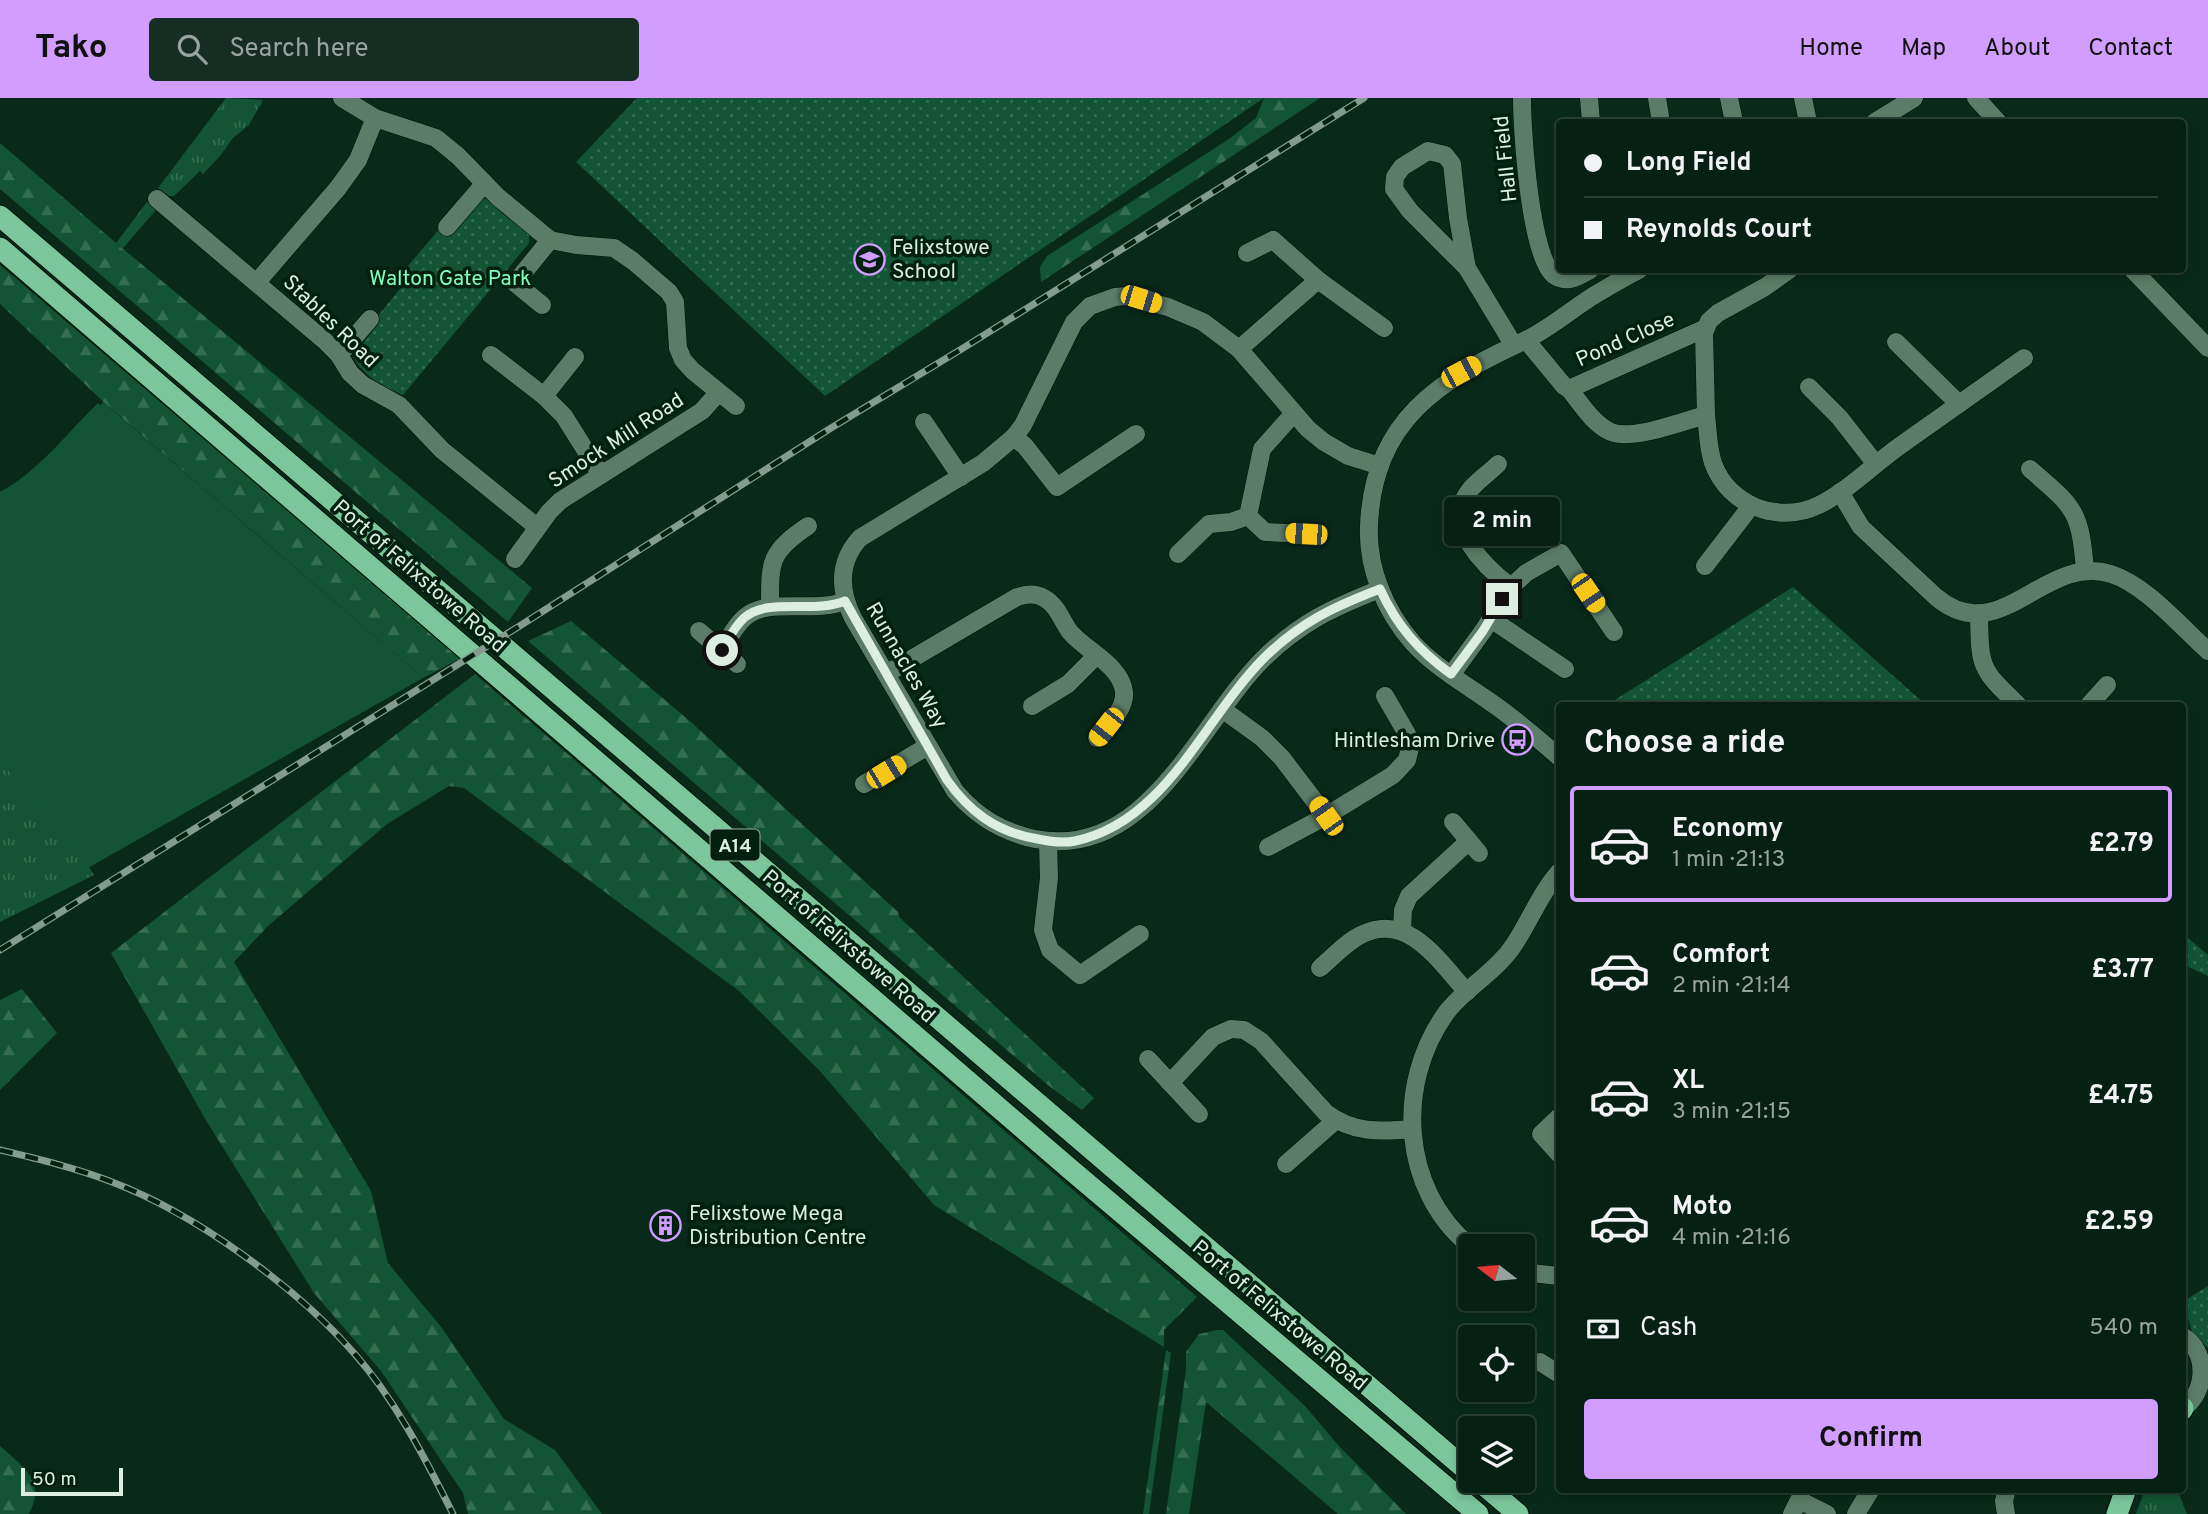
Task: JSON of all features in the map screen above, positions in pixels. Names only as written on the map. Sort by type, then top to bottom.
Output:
[{"type":"highway","name":"Port of Felixstowe Road","points":[[0,216],[1458,1463]]},
{"type":"highway","name":"Port of Felixstowe Road","points":[[0,248],[1070,1169],[1478,1514]]},
{"type":"highway","points":[[1434,1478],[1467,1514]]},
{"type":"highway","points":[[1493,1493],[1518,1514]]},
{"type":"highway","points":[[2117,1514],[2125,1493]]},
{"type":"street","points":[[342,98],[375,118],[436,138],[458,156],[484,184],[550,240],[614,248],[669,292],[678,311],[678,348],[683,360],[736,406]]},
{"type":"street","name":"Hall Field","points":[[1522,98],[1524,158],[1542,255],[1550,271],[1561,279],[1580,275]]},
{"type":"street","points":[[1589,98],[1591,119]]},
{"type":"street","points":[[1657,98],[1660,119]]},
{"type":"street","points":[[1729,98],[1733,119]]},
{"type":"street","points":[[1803,98],[1807,119]]},
{"type":"street","points":[[1880,119],[1914,98]]},
{"type":"street","points":[[1976,98],[1995,119]]},
{"type":"street","points":[[257,282],[338,188],[358,160],[375,118]]},
{"type":"street","points":[[1428,152],[1446,155],[1452,164],[1467,268],[1410,211],[1394,190],[1397,172],[1428,152]]},
{"type":"street","points":[[447,227],[484,184]]},
{"type":"street","name":"Stables Road","points":[[158,199],[339,355],[350,373],[363,385],[399,405],[442,450],[537,527]]},
{"type":"street","points":[[542,305],[515,283],[550,240]]},
{"type":"street","points":[[1247,253],[1273,240],[1318,280],[1384,327]]},
{"type":"street","name":"Pond Close","points":[[1467,268],[1520,342],[1569,388],[1587,413],[1615,433],[1639,433],[1706,415],[1706,328],[1569,388]]},
{"type":"street","points":[[1556,754],[1523,725],[1433,661],[1412,642],[1394,618],[1380,589],[1371,559],[1368,532],[1370,506],[1380,466],[1395,436],[1421,402],[1461,372],[1520,342],[1634,273]]},
{"type":"street","points":[[1706,328],[1718,313],[1785,273]]},
{"type":"street","points":[[2136,273],[2208,348]]},
{"type":"street","points":[[1580,275],[1591,297]]},
{"type":"street","points":[[1238,349],[1318,280]]},
{"type":"street","name":"Runnacles Way","points":[[1380,466],[1335,450],[1308,429],[1238,349],[1203,322],[1168,307],[1127,296],[1101,301],[1090,306],[1074,322],[1014,438],[999,452],[961,477],[860,538],[848,556],[842,576],[845,601],[955,791],[978,815],[1010,832],[1048,841],[1073,842],[1104,832],[1130,818],[1167,781],[1251,672],[1292,633],[1325,611],[1380,589]]},
{"type":"street","points":[[339,355],[370,319]]},
{"type":"street","points":[[1896,342],[1959,404]]},
{"type":"street","points":[[491,355],[544,396],[564,416],[601,475]]},
{"type":"street","points":[[544,396],[575,356]]},
{"type":"street","points":[[1706,415],[1710,449],[1717,472],[1728,488],[1751,506],[1765,511],[1796,512],[1817,506],[1840,492],[1875,463],[2024,358]]},
{"type":"street","points":[[1809,387],[1839,417],[1875,463]]},
{"type":"street","name":"Smock Mill Road","points":[[515,559],[537,527],[560,501],[702,411],[718,393]]},
{"type":"street","points":[[1248,516],[1262,449],[1294,413]]},
{"type":"street","points":[[924,422],[961,477]]},
{"type":"street","points":[[1014,438],[1025,446],[1057,488],[1136,434]]},
{"type":"street","points":[[1498,464],[1469,491],[1463,505],[1462,523],[1467,539],[1481,559],[1511,587]]},
{"type":"street","points":[[2030,469],[2072,508],[2081,530],[2085,570]]},
{"type":"street","points":[[1840,492],[1861,527],[1949,606],[1979,613],[1999,610],[2062,576],[2085,570],[2111,574],[2131,584],[2208,651]]},
{"type":"street","points":[[1705,566],[1751,506]]},
{"type":"street","points":[[1248,516],[1265,532],[1306,534]]},
{"type":"street","points":[[1178,554],[1209,524],[1231,522],[1248,516]]},
{"type":"street","points":[[770,607],[773,561],[787,539],[808,526]]},
{"type":"street","points":[[1451,674],[1511,587],[1535,567],[1561,553],[1614,632]]},
{"type":"street","points":[[886,674],[1017,597],[1038,595],[1051,603],[1069,630],[1118,677],[1124,693],[1121,706],[1097,738]]},
{"type":"street","points":[[722,650],[743,619],[752,612],[770,607],[815,608],[845,601]]},
{"type":"street","points":[[1979,613],[1980,654],[1986,671],[2015,702]]},
{"type":"street","points":[[1491,619],[1565,669]]},
{"type":"street","points":[[699,631],[737,664]]},
{"type":"street","points":[[1032,706],[1068,684],[1096,656]]},
{"type":"street","points":[[2092,702],[2107,685]]},
{"type":"street","points":[[1268,848],[1400,770],[1407,760],[1410,748],[1407,734],[1385,696]]},
{"type":"street","points":[[1222,709],[1262,738],[1282,758],[1326,816]]},
{"type":"street","points":[[864,784],[928,746]]},
{"type":"street","points":[[1402,930],[1403,910],[1409,896],[1474,847],[1453,822]]},
{"type":"street","points":[[1048,841],[1049,878],[1042,930],[1050,950],[1080,975],[1140,934]]},
{"type":"street","points":[[1458,1235],[1433,1203],[1418,1163],[1412,1129],[1415,1084],[1431,1038],[1446,1013],[1511,949],[1541,895],[1556,877]]},
{"type":"street","points":[[1320,968],[1365,933],[1402,930],[1420,942],[1467,992]]},
{"type":"street","points":[[1170,1083],[1213,1037],[1231,1029],[1244,1030],[1261,1041],[1326,1113],[1336,1120],[1366,1131],[1412,1129]]},
{"type":"street","points":[[1148,1059],[1199,1114]]},
{"type":"street","points":[[1286,1164],[1336,1120]]},
{"type":"street","points":[[1556,1120],[1541,1134],[1556,1151]]},
{"type":"street","points":[[1535,1273],[1556,1276]]},
{"type":"street","points":[[2186,1338],[2194,1343],[2205,1357],[2207,1374],[2201,1394],[2190,1405]]},
{"type":"street","points":[[1540,1362],[1556,1372]]},
{"type":"street","points":[[1856,1514],[1869,1493]]},
{"type":"street","points":[[2006,1493],[2006,1514]]},
{"type":"street","points":[[1791,1514],[1798,1500],[1827,1514]]},
{"type":"green space","points":[[226,98],[263,100],[249,125],[233,138],[203,174],[200,171],[174,196],[169,196],[158,188]]},
{"type":"green space","name":"Felixstowe School","points":[[637,98],[1264,98],[825,396],[576,162]]},
{"type":"green space","points":[[1264,98],[1320,98],[1041,282],[1040,267],[1047,256],[1229,139],[1256,118]]},
{"type":"green space","points":[[0,143],[116,243],[532,588],[508,622],[0,189]]},
{"type":"green space","name":"Walton Gate Park","points":[[482,198],[494,201],[496,208],[529,235],[529,243],[403,395],[375,380],[353,357],[380,321],[377,317],[407,280],[401,274],[442,226]]},
{"type":"green space","points":[[147,202],[156,210],[123,248],[116,243]]},
{"type":"green space","points":[[0,265],[462,660],[423,678],[108,406],[0,304]]},
{"type":"green space","points":[[103,402],[423,678],[86,869],[0,760],[0,492],[40,463],[98,403],[101,405]]},
{"type":"green space","points":[[1793,587],[1923,702],[1612,702]]},
{"type":"green space","points":[[571,621],[691,722],[898,912],[899,917],[1094,1098],[1082,1110],[1049,1086],[528,641]]},
{"type":"green space","points":[[475,674],[1197,1297],[1164,1330],[1164,1347],[934,1205],[820,1071],[739,991],[464,788],[449,786],[387,824],[268,926],[234,962],[371,1191],[388,1263],[442,1328],[504,1419],[555,1450],[602,1514],[468,1514],[463,1493],[381,1371],[314,1293],[207,1122],[111,953]]},
{"type":"green space","points":[[0,726],[94,875],[0,922]]},
{"type":"green space","points":[[2186,936],[2208,955],[2208,976],[2186,966]]},
{"type":"green space","points":[[22,989],[57,1033],[0,1090],[0,1000]]},
{"type":"green space","points":[[2208,1286],[2208,1348],[2192,1333],[2186,1300]]},
{"type":"green space","points":[[1223,1330],[1305,1406],[1338,1445],[1406,1514],[1338,1514],[1206,1402],[1189,1514],[1166,1514],[1186,1370],[1186,1352],[1199,1334]]},
{"type":"green space","points":[[1166,1350],[1171,1353],[1149,1514],[1143,1514]]},
{"type":"green space","points":[[0,1446],[24,1468],[34,1484],[34,1502],[29,1514],[0,1514]]},
{"type":"green space","points":[[2144,1493],[2179,1493],[2187,1514],[2136,1514]]},
{"type":"railway","points":[[0,950],[831,428],[1364,98]]},
{"type":"railway","points":[[0,1150],[85,1172],[144,1195],[209,1232],[273,1277],[329,1327],[368,1370],[408,1430],[453,1514]]},
{"type":"place","name":"Felixstowe School","points":[[869,259]]},
{"type":"place","name":"Hintlesham Drive","points":[[1518,740]]},
{"type":"place","name":"Felixstowe Mega Distribution Centre","points":[[666,1225]]},
{"type":"route","points":[[722,650],[743,619],[752,612],[770,607],[815,608],[845,601],[947,780],[963,801],[978,815],[1010,832],[1048,841],[1073,842],[1104,832],[1130,818],[1142,807],[1167,781],[1251,672],[1292,633],[1317,615],[1380,589],[1394,618],[1412,642],[1451,674],[1483,631],[1502,599]]}]
